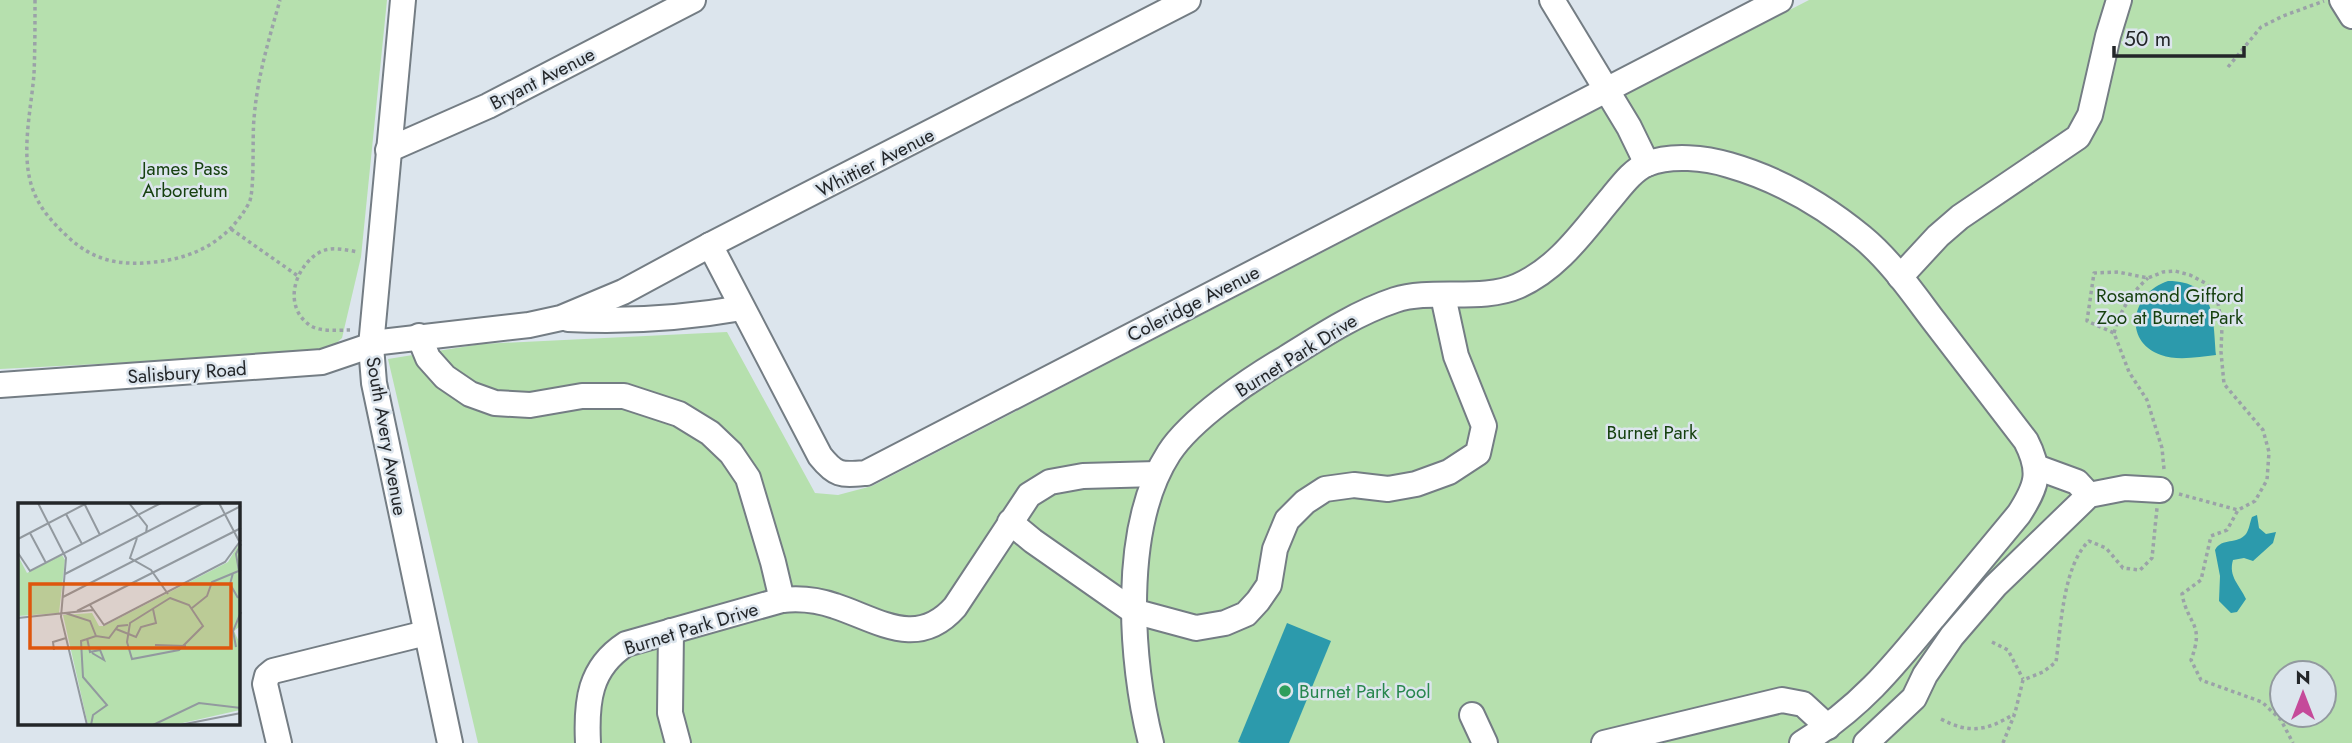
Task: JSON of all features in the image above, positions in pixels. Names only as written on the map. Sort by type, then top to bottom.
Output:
[{"type":"street","name":"South Avery Avenue","points":[[403,0],[371,338],[374,383],[450,743]]},
{"type":"street","name":"Bryant Avenue","points":[[388,150],[488,106],[693,0]]},
{"type":"street","name":"Whittier Avenue","points":[[371,338],[529,325],[561,318],[623,292],[1188,0]]},
{"type":"street","points":[[1552,0],[1607,89],[1647,164],[1678,158],[1727,164],[1770,180],[1821,206],[1864,239],[1900,277],[2026,441],[2036,467],[2033,493],[2019,514],[1882,680],[1854,707],[1802,743]]},
{"type":"street","name":"Coleridge Avenue","points":[[710,245],[820,456],[831,471],[847,475],[866,473],[1780,0]]},
{"type":"street","points":[[1900,277],[1938,236],[1960,217],[2078,138],[2090,115],[2119,0]]},
{"type":"street","points":[[2342,0],[2352,16]]},
{"type":"street","name":"Burnet Park Drive","points":[[1151,743],[1139,688],[1133,611],[1137,558],[1146,506],[1157,474],[1170,450],[1195,423],[1266,370],[1355,316],[1399,299],[1500,292],[1518,286],[1548,269],[1629,178],[1647,164]]},
{"type":"street","points":[[1010,522],[1032,541],[1133,611],[1196,628],[1225,623],[1246,614],[1269,585],[1275,549],[1287,520],[1305,502],[1325,489],[1354,485],[1388,489],[1416,484],[1449,472],[1478,453],[1484,426],[1456,356],[1443,296]]},
{"type":"street","name":"Whittier Avenue","points":[[561,318],[604,320],[712,313],[742,308]]},
{"type":"street","name":"Burnet Park Drive","points":[[419,336],[428,358],[445,376],[470,394],[495,403],[530,404],[582,396],[624,396],[679,414],[710,432],[731,453],[748,478],[782,600]]},
{"type":"street","name":"Salisbury Road","points":[[0,385],[322,362],[371,338]]},
{"type":"street","points":[[2036,467],[2077,482],[2089,495]]},
{"type":"street","name":"Burnet Park Drive","points":[[588,743],[589,699],[598,670],[613,653],[626,644],[782,600],[799,598],[834,605],[902,630],[928,628],[945,618],[955,607],[1029,495],[1050,482],[1083,476],[1157,474]]},
{"type":"street","points":[[1866,743],[1914,698],[1925,675],[1952,636],[1995,586],[2089,495],[2125,488],[2160,490]]},
{"type":"street","points":[[671,631],[670,713],[678,743]]},
{"type":"street","points":[[279,743],[265,684],[267,676],[273,671],[426,633]]},
{"type":"street","points":[[1604,743],[1782,700],[1803,704],[1828,727]]},
{"type":"street","points":[[1472,715],[1485,743]]},
{"type":"path","points":[[35,0],[34,72],[28,162],[32,189],[47,217],[79,247],[102,260],[137,264],[177,260],[212,245],[231,229],[251,201],[254,120],[259,77],[280,0]]},
{"type":"path","points":[[2228,67],[2261,27],[2326,0]]},
{"type":"path","points":[[231,229],[298,276]]},
{"type":"path","points":[[371,338],[312,326],[294,302],[294,286],[302,270],[319,252],[329,249],[378,255]]},
{"type":"path","points":[[2114,334],[2118,320],[2133,292],[2148,278]]},
{"type":"path","points":[[2160,490],[2238,510]]},
{"type":"path","points":[[1992,642],[2008,650],[2023,680]]},
{"type":"path","points":[[2201,680],[2262,702],[2281,720],[2293,743]]},
{"type":"path","points":[[1941,719],[1960,730],[1978,729],[2003,721],[2015,713]]},
{"type":"green space","name":"James Pass Arboretum","points":[[0,0],[387,0],[361,257],[342,338],[331,348],[314,353],[0,369]]},
{"type":"green space","name":"Burnet Park","points":[[1809,0],[2352,0],[2352,743],[478,743],[388,359],[481,344],[727,332],[815,493],[838,495],[872,486]]},
{"type":"water","points":[[2168,281],[2195,287],[2209,304],[2216,355],[2167,357],[2149,348],[2140,339],[2136,329],[2139,306],[2155,287]]},
{"type":"water","points":[[2257,515],[2259,528],[2266,534],[2276,532],[2273,543],[2253,561],[2244,558],[2233,560],[2233,576],[2246,599],[2237,612],[2231,613],[2219,601],[2220,576],[2215,550],[2222,544],[2242,537],[2247,532],[2252,517]]},
{"type":"water","name":"Burnet Park Pool","points":[[1287,623],[1331,641],[1289,743],[1238,742]]},
{"type":"place","name":"Burnet Park Pool","points":[[1285,691]]},
{"type":"park label","name":"Rosamond Gifford Zoo at Burnet Park","points":[[2170,306]]}]
